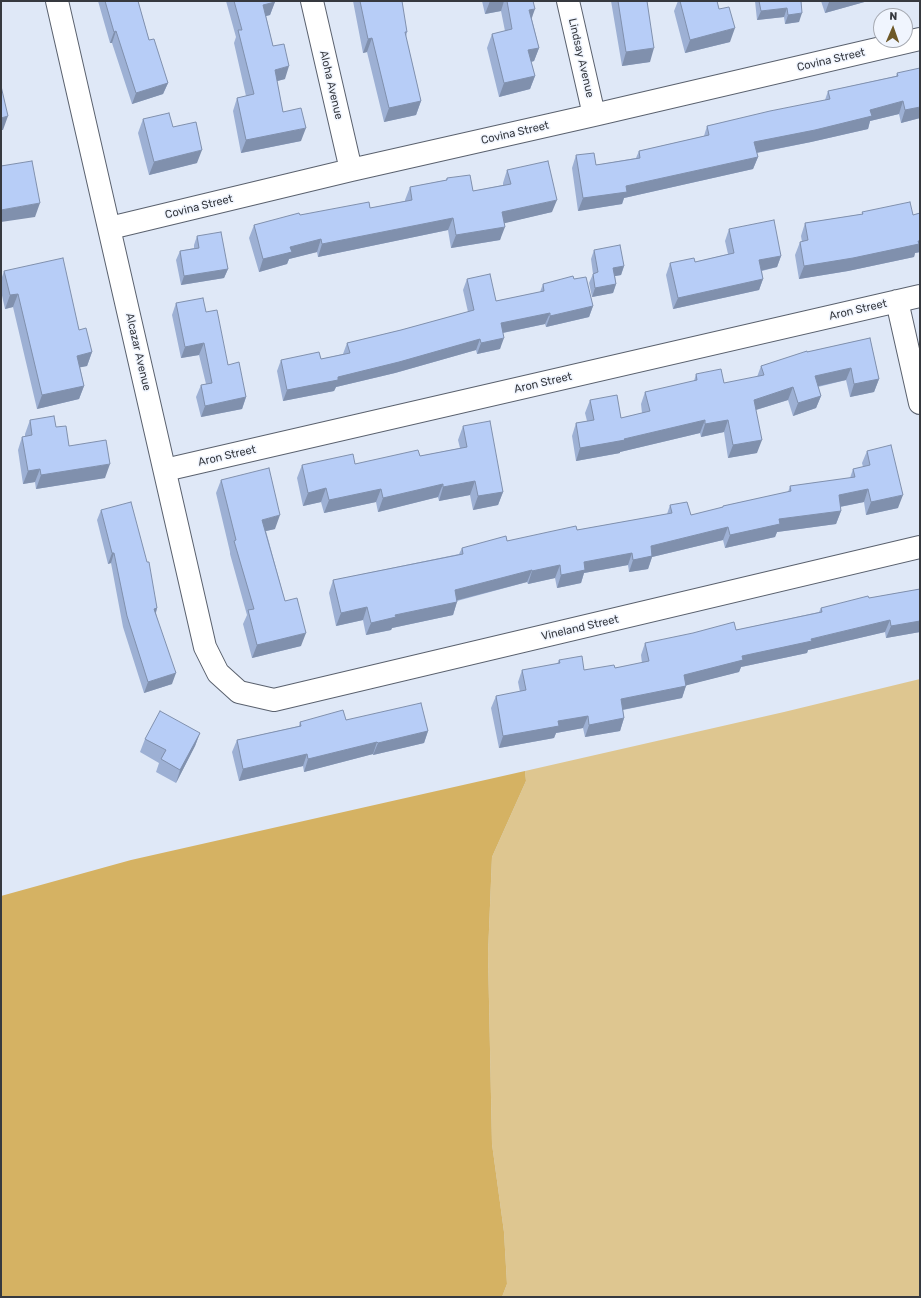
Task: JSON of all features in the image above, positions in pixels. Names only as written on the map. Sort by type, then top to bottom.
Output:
[{"type":"street","name":"Alcazar Avenue","points":[[57,1],[205,647],[218,673],[239,692]]},
{"type":"street","name":"Aloha Avenue","points":[[312,1],[351,170]]},
{"type":"street","name":"Lindsay Avenue","points":[[568,1],[594,115]]},
{"type":"street","name":"Covina Street","points":[[110,228],[351,170],[920,39]]},
{"type":"street","name":"Aron Street","points":[[165,470],[920,296]]},
{"type":"street","points":[[897,301],[920,403]]},
{"type":"street","name":"Vineland Street","points":[[239,692],[274,700],[920,547]]},
{"type":"shaded area","points":[[920,679],[920,1297],[502,1297],[507,1284],[504,1232],[492,1144],[488,954],[492,857],[526,781],[525,771],[784,712]]},
{"type":"shaded area","points":[[525,771],[526,781],[492,857],[488,954],[492,1144],[504,1232],[507,1284],[502,1297],[1,1297],[1,896],[131,860]]},
{"type":"building","points":[[105,1],[138,1],[149,40],[154,39],[168,83],[136,93],[116,31],[114,32]]},
{"type":"building","points":[[234,1],[275,1],[263,5],[273,46],[284,44],[289,66],[275,70],[283,112],[301,108],[306,128],[246,140],[237,98],[254,94],[238,30],[242,30]]},
{"type":"building","points":[[360,1],[402,1],[407,32],[405,32],[421,101],[389,108],[372,38],[368,39]]},
{"type":"building","points":[[507,1],[533,1],[535,9],[529,10],[539,48],[528,50],[535,76],[504,83],[492,34],[512,29]]},
{"type":"building","points":[[618,1],[647,1],[654,48],[626,52]]},
{"type":"building","points":[[680,1],[717,1],[719,9],[729,7],[735,28],[690,40]]},
{"type":"building","points":[[759,1],[801,1],[802,13],[788,15],[787,8],[761,11]]},
{"type":"building","points":[[920,68],[920,107],[905,110],[903,101],[870,110],[872,116],[815,130],[754,142],[758,157],[626,186],[627,192],[583,198],[576,155],[594,153],[596,165],[640,158],[639,151],[709,135],[707,126],[830,99],[828,91],[898,76],[897,73]]},
{"type":"building","points":[[1,86],[8,116],[1,118]]},
{"type":"building","points":[[169,113],[173,127],[196,122],[202,150],[154,162],[143,119]]},
{"type":"building","points":[[32,161],[40,203],[1,210],[1,166]]},
{"type":"building","points":[[548,161],[557,200],[502,212],[505,227],[456,235],[453,218],[322,244],[321,239],[290,247],[292,252],[263,259],[254,225],[299,213],[300,215],[369,202],[370,208],[412,200],[410,187],[447,180],[447,178],[470,175],[473,191],[511,184],[507,170]]},
{"type":"building","points":[[910,202],[913,215],[920,213],[919,244],[853,258],[804,266],[800,242],[808,240],[805,223],[863,214],[862,212]]},
{"type":"building","points":[[774,220],[781,256],[759,260],[763,279],[678,298],[670,263],[694,258],[695,262],[734,253],[729,229]]},
{"type":"building","points":[[221,232],[228,269],[184,276],[180,251],[199,248],[197,236]]},
{"type":"building","points":[[620,245],[624,266],[613,268],[616,284],[595,288],[593,274],[598,272],[594,250]]},
{"type":"building","points":[[63,258],[79,330],[86,328],[92,352],[77,356],[84,386],[42,395],[18,294],[10,295],[4,271]]},
{"type":"building","points":[[490,274],[496,301],[544,291],[543,284],[573,276],[574,279],[586,277],[593,306],[550,316],[550,313],[501,323],[504,338],[481,343],[480,339],[399,362],[338,377],[338,380],[287,390],[281,360],[319,352],[321,359],[350,353],[347,343],[474,310],[467,279]]},
{"type":"building","points":[[203,298],[206,312],[217,310],[228,365],[239,362],[246,397],[205,406],[201,385],[212,383],[204,343],[185,347],[176,303]]},
{"type":"building","points":[[870,338],[879,379],[854,384],[851,368],[815,376],[821,396],[798,403],[793,387],[754,400],[762,440],[733,445],[728,420],[705,424],[705,420],[624,439],[625,440],[580,448],[576,423],[594,420],[590,400],[617,395],[621,418],[650,411],[645,392],[697,380],[696,374],[721,369],[724,383],[764,375],[761,366],[807,351]]},
{"type":"building","points":[[54,416],[56,427],[66,426],[69,446],[106,440],[110,464],[41,475],[40,469],[28,471],[22,437],[32,435],[30,420]]},
{"type":"building","points":[[490,421],[503,492],[478,496],[475,481],[443,487],[443,484],[383,498],[381,489],[329,500],[326,488],[308,493],[302,465],[353,454],[355,464],[418,450],[420,456],[467,447],[463,426]]},
{"type":"building","points":[[891,445],[903,495],[871,502],[868,489],[839,495],[841,511],[779,519],[780,524],[730,535],[728,527],[651,546],[652,556],[633,560],[632,553],[584,562],[585,570],[561,575],[560,565],[532,570],[455,590],[457,602],[395,615],[396,617],[371,623],[367,607],[341,613],[333,580],[463,554],[462,548],[506,536],[507,541],[576,526],[577,530],[672,513],[670,505],[687,502],[691,515],[723,506],[791,491],[790,486],[855,477],[853,469],[870,465],[867,451]]},
{"type":"building","points":[[269,468],[280,515],[262,520],[285,601],[297,598],[306,633],[257,645],[248,610],[254,609],[234,541],[236,540],[221,480]]},
{"type":"building","points":[[131,502],[147,562],[149,562],[157,608],[154,609],[176,673],[148,682],[127,616],[114,553],[112,553],[101,510]]},
{"type":"building","points":[[920,589],[920,621],[891,626],[890,620],[811,639],[812,641],[742,656],[743,660],[684,675],[686,686],[621,699],[624,718],[589,725],[588,716],[558,721],[559,726],[503,736],[496,696],[526,690],[522,670],[560,663],[559,660],[582,656],[584,670],[614,665],[615,668],[649,661],[645,643],[693,633],[734,622],[736,630],[822,612],[821,608],[868,596],[869,598]]},
{"type":"building","points":[[421,703],[428,731],[308,759],[307,754],[243,769],[237,740],[301,726],[300,722],[343,710],[346,720]]},
{"type":"building","points":[[160,711],[200,733],[180,770],[161,759],[166,750],[145,739]]}]
